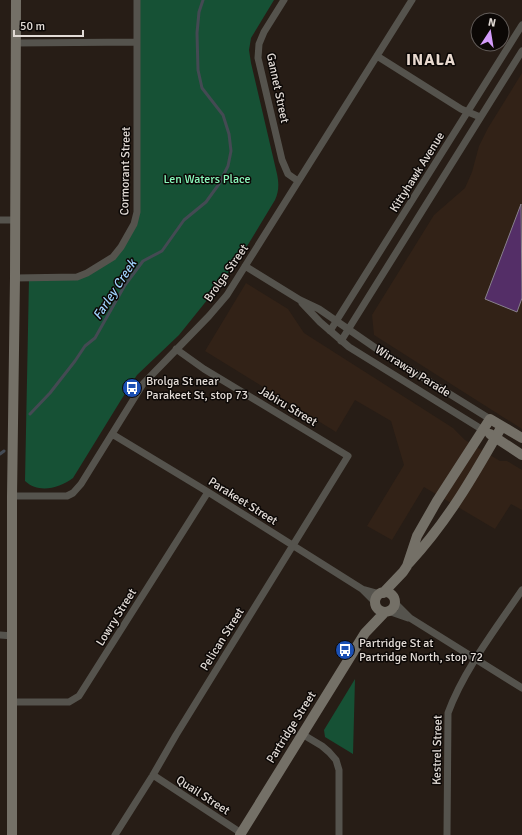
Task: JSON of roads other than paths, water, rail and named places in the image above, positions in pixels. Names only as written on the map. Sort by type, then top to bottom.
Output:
[{"type":"street","points":[[12,835],[12,496],[15,278],[16,0]]},
{"type":"street","name":"Cormorant Street","points":[[15,278],[77,277],[88,273],[113,257],[121,247],[134,224],[137,212],[137,0]]},
{"type":"street","name":"Gannet Street","points":[[284,0],[264,32],[259,44],[258,58],[282,160],[288,174],[298,181]]},
{"type":"street","name":"Brolga Street","points":[[12,496],[60,497],[73,493],[81,484],[143,384],[209,316],[227,295],[412,0]]},
{"type":"street","name":"Kittyhawk Avenue","points":[[330,331],[522,25]]},
{"type":"street","points":[[16,43],[137,42]]},
{"type":"street","name":"Kittyhawk Avenue","points":[[341,341],[522,51]]},
{"type":"street","points":[[377,56],[467,112],[480,117]]},
{"type":"street","points":[[0,220],[15,220]]},
{"type":"street","name":"Wirraway Parade","points":[[245,266],[300,300],[319,309],[349,330],[522,438]]},
{"type":"street","name":"Wirraway Parade","points":[[300,300],[314,316],[349,347],[522,455]]},
{"type":"street","name":"Jabiru Street","points":[[176,349],[204,369],[348,456]]},
{"type":"street","name":"Partridge Street","points":[[407,566],[417,536],[437,501],[490,418]]},
{"type":"street","name":"Partridge Street","points":[[240,834],[365,633],[378,599],[427,545],[448,517],[502,426]]},
{"type":"street","name":"Parakeet Street","points":[[112,434],[208,492],[378,599]]},
{"type":"street","name":"Pelican Street","points":[[115,835],[348,456]]},
{"type":"street","name":"Lowry Street","points":[[13,702],[68,702],[79,696],[208,492]]},
{"type":"street","name":"Partridge Street","points":[[394,600],[401,575]]},
{"type":"street","name":"Kestrel Street","points":[[447,835],[448,713],[454,696],[522,590]]},
{"type":"street","points":[[410,618],[379,611],[378,599],[390,594],[410,618],[522,688]]},
{"type":"street","points":[[387,612],[393,607],[394,600]]},
{"type":"street","name":"Partridge Street","points":[[365,633],[387,612]]},
{"type":"street","points":[[0,636],[13,636]]},
{"type":"street","points":[[302,734],[322,746],[336,760],[338,770],[338,835]]},
{"type":"street","name":"Quail Street","points":[[153,775],[240,834]]},
{"type":"waterway","name":"Farley Creek","points":[[30,414],[50,393],[85,346],[95,338],[125,285],[143,261],[162,251],[184,220],[206,202],[219,184],[228,166],[231,151],[229,134],[223,115],[202,88],[198,70],[197,33],[199,12],[203,0]]},
{"type":"waterway","name":"Farley Creek","points":[[0,454],[4,451]]},
{"type":"place","name":"Brolga St near Parakeet St, stop 73","points":[[132,388]]},
{"type":"place","name":"Partridge St at Partridge North, stop 72","points":[[345,650]]},
{"type":"district","name":"INALA","points":[[431,59]]},
{"type":"park label","name":"Len Waters Place","points":[[207,179]]}]
